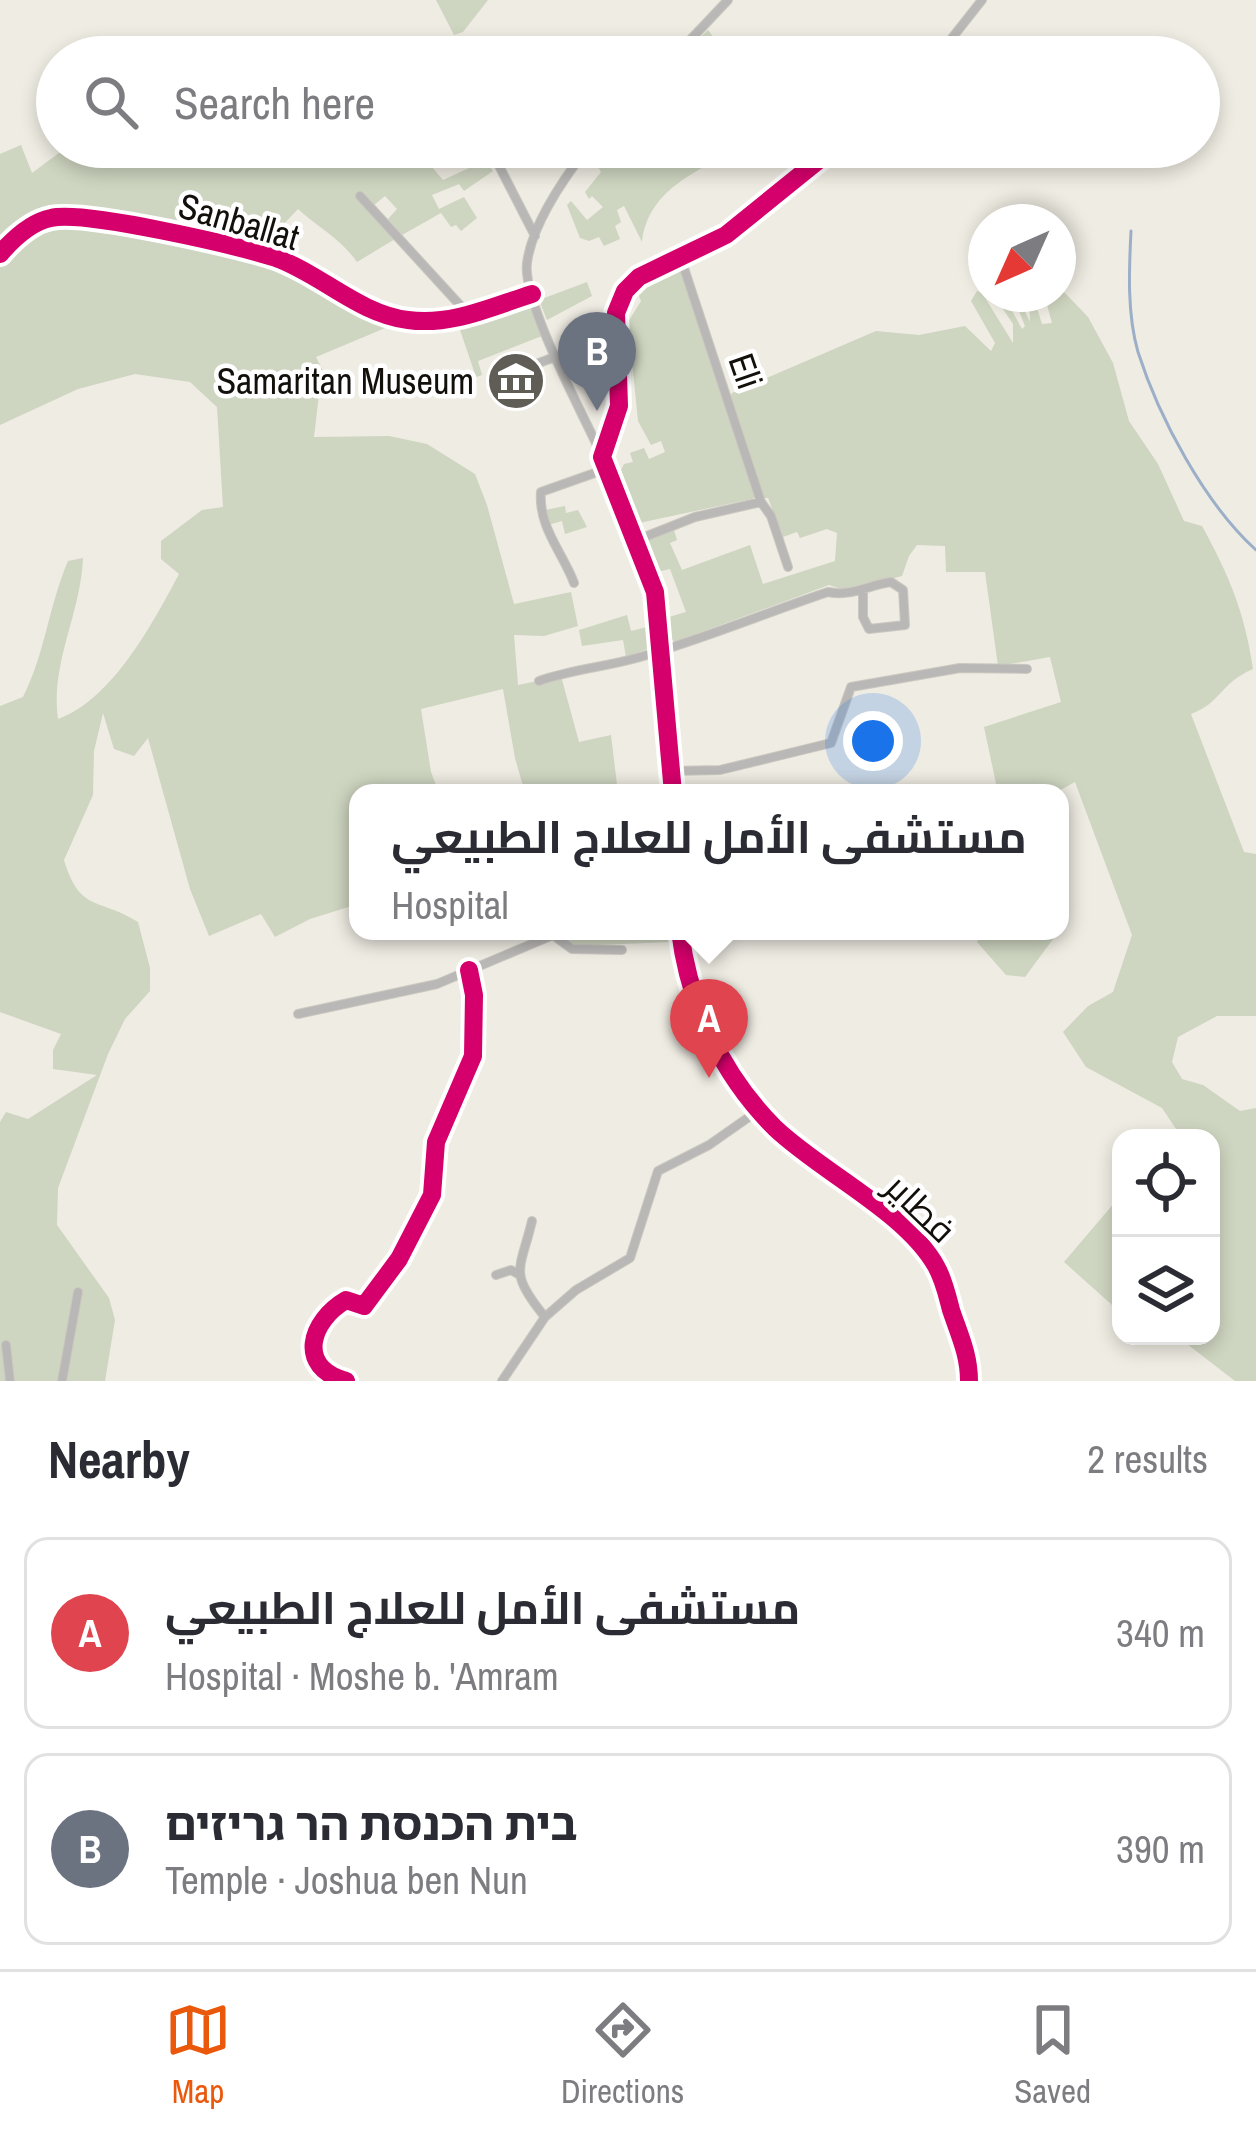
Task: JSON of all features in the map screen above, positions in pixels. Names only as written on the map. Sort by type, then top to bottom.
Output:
[{"type":"street","points":[[694,36],[728,0]]},
{"type":"street","points":[[954,36],[982,0]]},
{"type":"street","points":[[500,168],[536,237]]},
{"type":"street","points":[[571,168],[557,186],[526,268],[532,294],[656,592],[673,784]]},
{"type":"street","points":[[602,457],[619,409],[614,328],[619,302],[639,277],[731,231],[809,168]]},
{"type":"street","points":[[360,196],[469,315]]},
{"type":"street","name":"Sanballat","points":[[0,254],[35,224],[70,217],[160,231],[278,259],[357,302],[405,320],[469,315],[532,294]]},
{"type":"street","name":"Eli","points":[[680,256],[761,502],[771,516],[788,567]]},
{"type":"street","points":[[492,381],[557,356]]},
{"type":"street","points":[[527,369],[535,394]]},
{"type":"street","points":[[574,583],[554,549],[540,507],[541,492],[606,469]]},
{"type":"street","points":[[637,539],[695,517],[761,502]]},
{"type":"street","points":[[539,680],[660,651],[828,592],[842,595],[863,589],[891,582],[900,586],[907,610],[905,625],[869,629],[863,617],[863,589]]},
{"type":"street","points":[[672,771],[719,770],[826,745],[834,739],[851,687],[960,668],[1027,669]]},
{"type":"street","points":[[298,1014],[436,984],[541,940]]},
{"type":"street","points":[[560,940],[572,949],[622,950]]},
{"type":"street","name":"فطاير","points":[[682,940],[699,1014],[732,1075],[759,1110],[794,1144],[924,1248],[945,1286],[969,1376]]},
{"type":"street","points":[[346,1381],[317,1362],[311,1352],[313,1338],[339,1303],[346,1300],[364,1306],[399,1259],[433,1195],[440,1127],[472,1056],[474,995],[469,970]]},
{"type":"street","points":[[502,1381],[545,1317],[576,1290],[630,1258],[658,1171],[709,1145],[759,1110]]},
{"type":"street","points":[[519,1275],[519,1256],[532,1221]]},
{"type":"street","points":[[496,1274],[511,1270],[519,1275],[545,1317]]},
{"type":"street","points":[[62,1381],[78,1292]]},
{"type":"street","points":[[6,1346],[10,1381]]},
{"type":"street","points":[[969,1376],[979,1381]]},
{"type":"green space","points":[[436,0],[488,0],[463,32],[454,35]]},
{"type":"green space","points":[[21,145],[32,173],[39,168],[433,168],[443,180],[469,168],[491,168],[464,191],[459,184],[432,195],[439,209],[464,197],[477,218],[461,231],[456,225],[451,227],[441,213],[402,235],[388,219],[397,209],[385,196],[374,205],[361,193],[357,198],[395,239],[357,262],[298,209],[260,249],[85,213],[37,210],[40,227],[66,223],[245,257],[390,326],[316,357],[322,369],[314,437],[389,436],[427,444],[475,474],[514,604],[571,592],[578,626],[544,636],[514,635],[518,685],[561,676],[579,742],[611,735],[617,784],[522,784],[503,689],[421,709],[436,784],[349,784],[349,907],[275,937],[261,914],[209,936],[190,889],[148,738],[134,756],[114,749],[103,713],[94,751],[93,795],[64,860],[84,896],[138,922],[150,968],[150,991],[125,1019],[108,1054],[58,1188],[57,1225],[109,1298],[115,1320],[105,1381],[0,1381],[0,1122],[6,1112],[28,1119],[97,1075],[53,1069],[53,1050],[61,1034],[0,1012],[0,706],[23,697],[68,561],[83,558],[58,678],[58,719],[96,695],[129,658],[179,574],[161,559],[161,541],[202,510],[223,507],[217,407],[190,382],[135,374],[78,389],[0,425],[0,154]]},
{"type":"green space","points":[[599,168],[703,168],[654,208],[642,242],[624,206],[617,210],[621,222],[615,226],[620,239],[604,246],[599,237],[580,238],[567,205],[571,201],[587,220],[603,207],[585,192],[601,172]]},
{"type":"green space","points":[[679,264],[756,498],[639,523],[621,470],[633,462],[630,453],[644,448],[649,459],[665,452],[661,441],[651,445],[638,421],[628,322],[641,301],[638,294],[644,283]]},
{"type":"green space","points":[[587,282],[592,296],[547,320],[539,300]]},
{"type":"green space","points":[[528,299],[542,336],[478,361],[482,375],[476,377],[457,321]]},
{"type":"green space","points":[[1076,304],[1088,317],[1113,363],[1129,421],[1158,464],[1184,521],[1202,526],[1228,578],[1245,630],[1253,669],[1191,714],[1244,852],[1256,854],[1256,1016],[1217,1016],[1178,1037],[1172,1062],[1182,1079],[1203,1085],[1240,1111],[1256,1108],[1256,1381],[1235,1381],[1188,1345],[1220,1345],[1220,1129],[1176,1129],[1162,1108],[1086,1067],[1063,1032],[1088,1006],[1113,992],[1132,935],[1075,782],[996,784],[984,727],[1061,702],[1050,657],[998,666],[985,572],[946,572],[945,546],[917,545],[902,576],[847,591],[829,585],[675,642],[665,635],[662,619],[686,612],[670,569],[652,573],[642,541],[674,530],[677,540],[670,543],[682,570],[750,545],[763,584],[835,561],[837,533],[827,529],[800,538],[797,532],[783,537],[764,498],[732,393],[876,331],[919,335],[965,326],[991,351],[995,343],[977,312],[994,312],[1013,343],[1013,324],[1005,312],[1013,312],[1022,329],[1019,312],[1025,312],[1030,322],[1030,312],[1038,312],[1042,324],[1052,323],[1049,312],[1076,312]]},
{"type":"green space","points":[[565,506],[566,513],[578,510],[587,527],[565,534],[562,521],[548,525],[545,510]]},
{"type":"green space","points":[[627,615],[631,631],[651,626],[650,648],[626,657],[623,640],[582,646],[579,630]]},
{"type":"green space","points":[[563,940],[672,942],[572,946]]},
{"type":"green space","points":[[1052,940],[1025,977],[1006,975],[977,942]]},
{"type":"green space","points":[[1112,1206],[1112,1305],[1064,1262]]},
{"type":"waterway","points":[[1131,231],[1132,323],[1147,378],[1202,485],[1256,550]]},
{"type":"cycle path","points":[[672,784],[655,592],[602,457],[619,406],[616,313],[625,291],[639,277],[726,235],[809,168]]},
{"type":"cycle path","points":[[0,254],[36,223],[69,217],[162,231],[276,258],[373,310],[408,320],[455,318],[532,294]]},
{"type":"cycle path","points":[[681,940],[691,986],[711,1037],[756,1107],[794,1144],[905,1228],[936,1266],[963,1344],[969,1381]]},
{"type":"cycle path","points":[[346,1381],[320,1365],[315,1355],[317,1331],[346,1300],[364,1306],[399,1259],[432,1195],[436,1142],[473,1056],[474,995],[469,970]]},
{"type":"place","name":"Samaritan Museum","points":[[516,381]]},
{"type":"place","name":"בית הכנסת הר גריזים","points":[[597,411]]},
{"type":"place","name":"مستشفى الأمل للعلاج الطبيعي","points":[[709,1078]]}]
